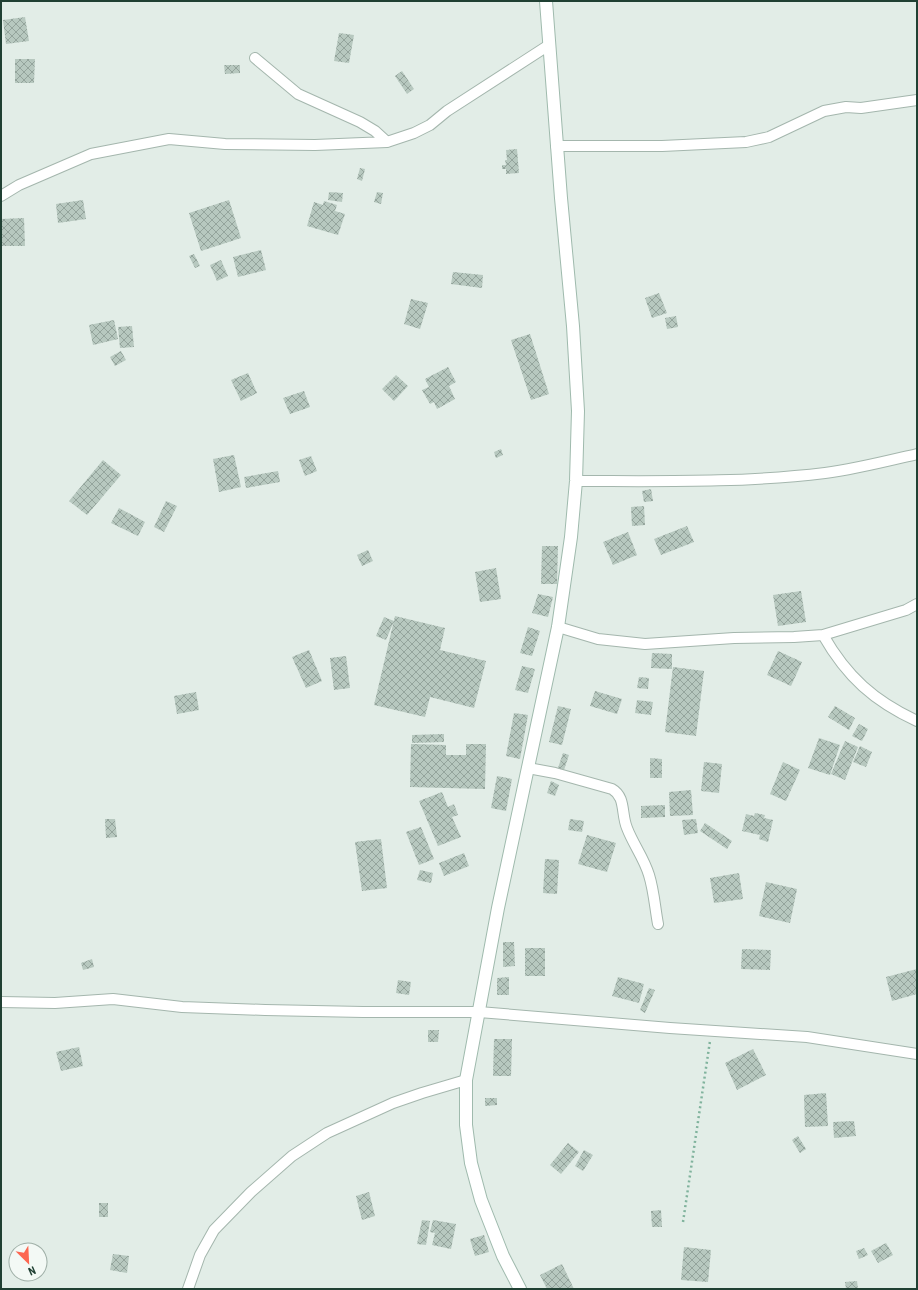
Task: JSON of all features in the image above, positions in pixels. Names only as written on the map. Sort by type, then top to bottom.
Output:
[{"type":"main road","points":[[520,1289],[503,1256],[481,1200],[471,1163],[466,1125],[466,1080],[498,908],[558,627],[572,537],[576,481],[578,411],[573,326],[556,146],[546,1]]},
{"type":"street","points":[[1,196],[19,185],[91,154],[169,140],[225,144],[315,145],[387,142],[414,133],[430,124],[447,111],[549,45]]},
{"type":"street","points":[[255,58],[298,94],[360,122],[375,131],[387,142]]},
{"type":"street","points":[[556,146],[662,146],[746,142],[769,137],[824,111],[846,107],[861,108],[917,100]]},
{"type":"street","points":[[576,481],[736,480],[781,477],[826,472],[917,454]]},
{"type":"street","points":[[558,627],[598,639],[645,644],[734,638],[794,637],[823,635],[906,610],[917,604]]},
{"type":"street","points":[[823,635],[833,653],[853,678],[874,697],[899,713],[917,721]]},
{"type":"street","points":[[528,768],[555,773],[612,789],[618,793],[622,804],[626,827],[643,858],[649,875],[658,924]]},
{"type":"street","points":[[1,1002],[55,1003],[113,999],[182,1007],[363,1012],[478,1012],[711,1031],[807,1037],[917,1054]]},
{"type":"street","points":[[188,1289],[200,1255],[214,1230],[251,1192],[292,1156],[327,1133],[393,1102],[466,1080]]},
{"type":"path","points":[[683,1222],[711,1031]]},
{"type":"building","points":[[25,17],[29,41],[6,44],[3,20]]},
{"type":"building","points":[[339,33],[354,35],[349,63],[334,61]]},
{"type":"building","points":[[15,59],[35,59],[34,83],[15,83]]},
{"type":"building","points":[[224,65],[240,65],[240,73],[225,74]]},
{"type":"building","points":[[402,71],[414,89],[407,94],[395,76]]},
{"type":"building","points":[[517,149],[519,173],[506,174],[506,169],[502,169],[502,165],[506,165],[506,150]]},
{"type":"building","points":[[360,168],[365,169],[362,181],[357,179]]},
{"type":"building","points":[[329,192],[343,193],[342,202],[328,200]]},
{"type":"building","points":[[377,192],[383,193],[381,204],[374,202]]},
{"type":"building","points":[[83,200],[86,219],[58,223],[56,204]]},
{"type":"building","points":[[229,200],[241,238],[201,251],[189,213]]},
{"type":"building","points":[[324,201],[337,205],[335,211],[345,214],[338,235],[307,226],[314,202],[323,205]]},
{"type":"building","points":[[24,218],[25,246],[1,246],[1,219]]},
{"type":"building","points":[[261,250],[266,270],[238,277],[233,257]]},
{"type":"building","points":[[194,254],[200,266],[195,268],[189,256]]},
{"type":"building","points":[[221,260],[228,276],[217,281],[210,265]]},
{"type":"building","points":[[453,272],[483,275],[482,288],[451,284]]},
{"type":"building","points":[[659,293],[667,313],[652,318],[645,298]]},
{"type":"building","points":[[411,299],[428,303],[420,329],[404,324]]},
{"type":"building","points":[[676,316],[678,327],[667,329],[665,318]]},
{"type":"building","points":[[114,320],[118,339],[93,345],[89,325]]},
{"type":"building","points":[[132,326],[134,347],[120,348],[118,327]]},
{"type":"building","points":[[530,334],[549,394],[531,400],[511,340]]},
{"type":"building","points":[[121,351],[126,360],[115,366],[110,357]]},
{"type":"building","points":[[448,367],[456,382],[449,386],[455,399],[437,409],[434,402],[430,404],[422,390],[429,387],[425,379]]},
{"type":"building","points":[[248,373],[257,393],[241,401],[231,380]]},
{"type":"building","points":[[396,375],[408,386],[394,401],[382,389]]},
{"type":"building","points":[[304,391],[310,407],[290,414],[283,398]]},
{"type":"building","points":[[501,449],[503,455],[496,458],[494,452]]},
{"type":"building","points":[[234,455],[241,487],[219,492],[213,459]]},
{"type":"building","points":[[311,456],[317,471],[305,476],[299,460]]},
{"type":"building","points":[[103,460],[121,475],[87,515],[69,501]]},
{"type":"building","points":[[278,471],[280,482],[246,488],[244,477]]},
{"type":"building","points":[[651,489],[653,501],[644,502],[642,491]]},
{"type":"building","points":[[166,501],[177,506],[164,532],[154,527]]},
{"type":"building","points":[[644,506],[645,525],[632,526],[631,507]]},
{"type":"building","points":[[119,508],[145,522],[138,536],[111,523]]},
{"type":"building","points":[[687,526],[694,542],[661,555],[654,539]]},
{"type":"building","points":[[628,532],[637,555],[613,565],[603,542]]},
{"type":"building","points":[[542,546],[558,546],[557,584],[541,584]]},
{"type":"building","points":[[368,550],[373,561],[362,566],[357,555]]},
{"type":"building","points":[[496,568],[501,599],[480,602],[475,572]]},
{"type":"building","points":[[801,591],[806,622],[778,626],[773,595]]},
{"type":"building","points":[[538,594],[553,597],[548,617],[532,613]]},
{"type":"building","points":[[395,616],[445,628],[440,650],[486,661],[474,708],[430,697],[425,717],[374,705]]},
{"type":"building","points":[[384,617],[394,621],[386,640],[376,636]]},
{"type":"building","points":[[528,627],[540,631],[532,656],[520,653]]},
{"type":"building","points":[[309,650],[322,681],[306,688],[292,657]]},
{"type":"building","points":[[778,651],[802,662],[791,686],[767,675]]},
{"type":"building","points":[[652,653],[672,654],[672,669],[651,668]]},
{"type":"building","points":[[346,656],[350,688],[334,690],[330,658]]},
{"type":"building","points":[[522,666],[535,669],[528,693],[515,690]]},
{"type":"building","points":[[673,667],[704,671],[696,736],[665,732]]},
{"type":"building","points":[[639,677],[649,678],[648,689],[637,688]]},
{"type":"building","points":[[595,691],[622,699],[617,714],[590,706]]},
{"type":"building","points":[[196,692],[199,710],[177,714],[174,696]]},
{"type":"building","points":[[637,700],[653,702],[651,715],[635,713]]},
{"type":"building","points":[[558,706],[571,709],[562,745],[549,742]]},
{"type":"building","points":[[835,706],[855,718],[849,730],[828,717]]},
{"type":"building","points":[[514,713],[528,715],[520,759],[506,756]]},
{"type":"building","points":[[859,724],[868,729],[862,741],[852,736]]},
{"type":"building","points":[[444,734],[444,742],[412,743],[412,735]]},
{"type":"building","points":[[819,738],[840,745],[830,775],[808,768]]},
{"type":"building","points":[[845,741],[858,747],[845,780],[831,774]]},
{"type":"building","points":[[411,744],[446,745],[446,755],[466,755],[466,744],[486,744],[485,789],[410,787]]},
{"type":"building","points":[[860,746],[872,752],[866,767],[853,762]]},
{"type":"building","points":[[563,753],[569,755],[564,770],[558,768]]},
{"type":"building","points":[[650,758],[662,759],[662,778],[650,778]]},
{"type":"building","points":[[704,762],[722,764],[719,793],[701,791]]},
{"type":"building","points":[[783,762],[800,770],[786,801],[770,794]]},
{"type":"building","points":[[497,776],[512,779],[506,811],[491,808]]},
{"type":"building","points":[[551,781],[559,785],[555,796],[547,793]]},
{"type":"building","points":[[691,790],[693,815],[670,816],[669,792]]},
{"type":"building","points":[[442,792],[448,807],[454,804],[458,815],[452,817],[461,837],[438,846],[419,801]]},
{"type":"building","points":[[665,805],[665,817],[641,818],[641,806]]},
{"type":"building","points":[[755,813],[765,815],[764,818],[773,820],[768,842],[759,839],[760,835],[742,831],[746,814],[754,816]]},
{"type":"building","points":[[105,819],[115,819],[117,837],[106,838]]},
{"type":"building","points":[[570,819],[584,821],[582,832],[568,830]]},
{"type":"building","points":[[696,819],[698,833],[684,835],[682,820]]},
{"type":"building","points":[[705,823],[732,841],[727,849],[700,831]]},
{"type":"building","points":[[421,827],[434,859],[419,865],[406,832]]},
{"type":"building","points":[[587,835],[616,843],[607,872],[578,864]]},
{"type":"building","points":[[381,839],[387,888],[362,891],[355,842]]},
{"type":"building","points":[[464,853],[469,866],[444,876],[439,863]]},
{"type":"building","points":[[545,859],[559,860],[557,894],[543,893]]},
{"type":"building","points":[[420,870],[433,873],[431,883],[417,880]]},
{"type":"building","points":[[739,873],[743,899],[714,903],[710,878]]},
{"type":"building","points":[[766,882],[797,889],[790,923],[759,916]]},
{"type":"building","points":[[503,942],[514,942],[515,966],[503,967]]},
{"type":"building","points":[[525,948],[545,948],[545,976],[525,976]]},
{"type":"building","points":[[742,949],[771,950],[770,970],[741,969]]},
{"type":"building","points":[[92,959],[94,967],[83,970],[81,963]]},
{"type":"building","points":[[917,969],[917,994],[892,1001],[886,977]]},
{"type":"building","points":[[509,977],[509,995],[497,995],[497,978]]},
{"type":"building","points":[[618,977],[644,984],[639,1003],[612,996]]},
{"type":"building","points":[[398,980],[411,982],[409,995],[396,993]]},
{"type":"building","points":[[649,988],[655,990],[645,1013],[640,1010]]},
{"type":"building","points":[[428,1030],[439,1030],[438,1042],[428,1042]]},
{"type":"building","points":[[494,1039],[512,1039],[511,1076],[493,1076]]},
{"type":"building","points":[[79,1047],[83,1066],[61,1071],[56,1052]]},
{"type":"building","points":[[753,1049],[766,1075],[737,1090],[725,1063]]},
{"type":"building","points":[[826,1093],[828,1126],[805,1127],[804,1095]]},
{"type":"building","points":[[485,1098],[497,1098],[497,1105],[485,1106]]},
{"type":"building","points":[[854,1121],[856,1136],[834,1138],[833,1122]]},
{"type":"building","points":[[798,1136],[806,1149],[800,1153],[792,1140]]},
{"type":"building","points":[[568,1143],[579,1152],[561,1174],[550,1165]]},
{"type":"building","points":[[584,1150],[593,1155],[583,1171],[575,1166]]},
{"type":"building","points":[[369,1192],[375,1216],[362,1220],[356,1196]]},
{"type":"building","points":[[99,1203],[108,1203],[108,1217],[99,1217]]},
{"type":"building","points":[[661,1210],[662,1227],[652,1227],[651,1211]]},
{"type":"building","points":[[422,1220],[430,1221],[426,1245],[417,1244]]},
{"type":"building","points":[[433,1220],[456,1224],[451,1249],[432,1245],[435,1233],[430,1232]]},
{"type":"building","points":[[484,1235],[489,1252],[475,1256],[470,1239]]},
{"type":"building","points":[[886,1243],[893,1255],[878,1263],[871,1251]]},
{"type":"building","points":[[684,1247],[711,1250],[708,1282],[681,1280]]},
{"type":"building","points":[[864,1248],[868,1255],[859,1259],[856,1251]]},
{"type":"building","points":[[113,1254],[129,1256],[127,1273],[110,1270]]},
{"type":"building","points":[[562,1264],[574,1289],[547,1289],[540,1275]]},
{"type":"building","points":[[857,1281],[858,1289],[846,1289],[845,1282]]}]
